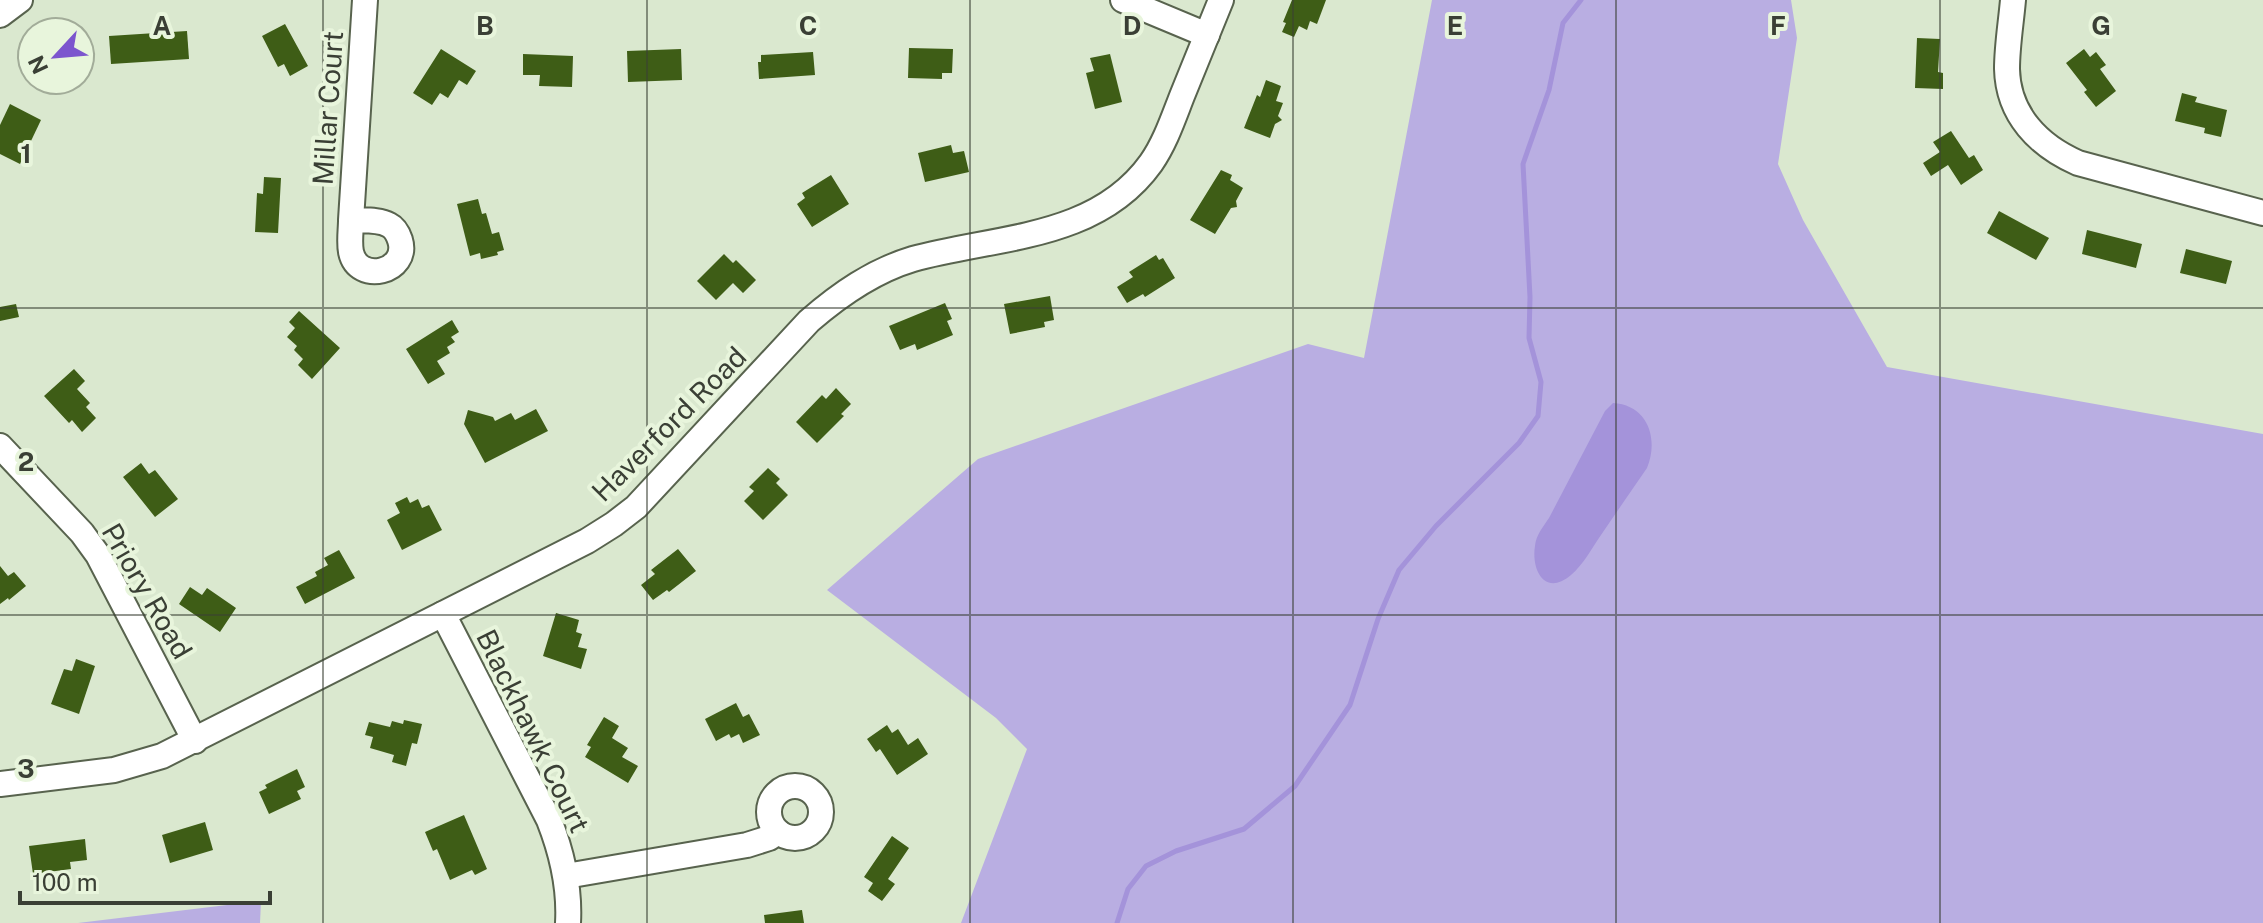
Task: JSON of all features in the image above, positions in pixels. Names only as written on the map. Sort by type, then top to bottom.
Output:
[{"type":"street","points":[[0,15],[20,0]]},
{"type":"street","name":"Millar Court","points":[[351,220],[365,0]]},
{"type":"street","points":[[1123,0],[1207,35]]},
{"type":"street","name":"Haverford Road","points":[[0,784],[132,766],[162,756],[587,541],[625,516],[809,321],[857,284],[882,270],[913,259],[1062,227],[1089,216],[1132,185],[1151,163],[1164,140],[1221,0]]},
{"type":"street","points":[[2013,0],[2007,69],[2010,90],[2016,109],[2041,143],[2078,163],[2263,213]]},
{"type":"street","name":"Priory Road","points":[[0,446],[82,533],[98,555],[195,741]]},
{"type":"street","name":"Blackhawk Court","points":[[443,614],[549,820],[566,876],[568,923]]},
{"type":"street","points":[[566,876],[747,845],[778,832]]},
{"type":"shaded area","points":[[1432,0],[1791,0],[1797,38],[1778,164],[1803,220],[1887,367],[2263,434],[2263,923],[961,923],[1027,749],[996,718],[827,590],[978,459],[1308,344],[1364,358]]},
{"type":"shaded area","points":[[1613,403],[1635,410],[1648,425],[1652,446],[1647,468],[1579,566],[1562,581],[1547,582],[1535,564],[1537,538],[1605,411]]},
{"type":"shaded area","points":[[261,901],[260,923],[78,923]]},
{"type":"building","points":[[1292,0],[1326,0],[1317,24],[1310,21],[1307,30],[1299,26],[1294,37],[1282,32]]},
{"type":"building","points":[[285,24],[308,66],[290,76],[284,64],[278,67],[262,36]]},
{"type":"building","points":[[187,31],[189,59],[111,64],[109,36]]},
{"type":"building","points":[[1917,38],[1940,39],[1938,72],[1943,73],[1943,89],[1915,88]]},
{"type":"building","points":[[909,48],[953,49],[952,73],[942,73],[942,79],[908,78]]},
{"type":"building","points":[[441,49],[476,71],[467,85],[459,80],[448,98],[440,93],[432,105],[413,93]]},
{"type":"building","points":[[681,49],[682,80],[628,82],[627,51]]},
{"type":"building","points":[[2084,49],[2090,57],[2096,52],[2106,65],[2100,69],[2116,91],[2096,107],[2066,63]]},
{"type":"building","points":[[813,52],[815,75],[759,79],[758,62],[761,62],[761,55]]},
{"type":"building","points":[[523,54],[573,56],[572,87],[539,86],[540,75],[523,75]]},
{"type":"building","points":[[1110,54],[1122,102],[1095,109],[1086,73],[1094,71],[1090,58]]},
{"type":"building","points":[[1266,80],[1281,86],[1276,101],[1283,103],[1278,116],[1282,120],[1275,124],[1270,138],[1244,128]]},
{"type":"building","points":[[2182,93],[2197,97],[2195,102],[2227,110],[2221,137],[2204,133],[2205,128],[2175,121]]},
{"type":"building","points":[[10,104],[41,120],[20,164],[0,154],[0,125]]},
{"type":"building","points":[[1951,131],[1969,158],[1974,155],[1983,170],[1961,185],[1948,165],[1931,176],[1923,163],[1940,152],[1933,142]]},
{"type":"building","points":[[951,145],[953,153],[964,151],[969,172],[925,182],[918,153]]},
{"type":"building","points":[[1221,170],[1232,175],[1230,180],[1243,188],[1236,201],[1237,207],[1231,208],[1215,234],[1190,220]]},
{"type":"building","points":[[831,175],[849,204],[812,227],[797,204],[805,198],[802,193]]},
{"type":"building","points":[[264,177],[281,178],[278,233],[255,232],[257,193],[263,194]]},
{"type":"building","points":[[478,199],[492,234],[499,232],[504,250],[497,252],[498,255],[481,259],[480,253],[470,256],[457,204]]},
{"type":"building","points":[[1999,211],[2049,238],[2036,260],[1987,233]]},
{"type":"building","points":[[2087,230],[2142,244],[2136,268],[2082,254]]},
{"type":"building","points":[[2186,249],[2232,261],[2226,284],[2180,273]]},
{"type":"building","points":[[724,254],[733,263],[736,260],[756,280],[743,293],[733,283],[716,300],[697,281]]},
{"type":"building","points":[[1156,255],[1159,260],[1163,258],[1175,278],[1145,297],[1143,294],[1127,303],[1117,287],[1133,277],[1129,272]]},
{"type":"building","points":[[1050,296],[1054,320],[1044,322],[1045,327],[1010,334],[1004,304]]},
{"type":"building","points":[[945,303],[952,319],[947,321],[953,335],[917,350],[915,344],[900,350],[889,326]]},
{"type":"building","points":[[16,304],[19,317],[0,321],[0,307]]},
{"type":"building","points":[[299,311],[340,348],[312,379],[298,365],[303,359],[294,350],[297,346],[287,337],[295,328],[289,322]]},
{"type":"building","points":[[452,320],[459,332],[451,337],[455,342],[447,347],[450,353],[437,361],[445,374],[428,384],[406,349]]},
{"type":"building","points":[[74,369],[85,381],[77,389],[90,403],[86,407],[96,418],[82,432],[72,420],[69,423],[44,396]]},
{"type":"building","points":[[836,388],[851,404],[841,414],[844,416],[817,443],[796,422],[822,395],[826,399]]},
{"type":"building","points":[[536,409],[548,431],[485,463],[464,424],[468,410],[493,417],[495,421],[511,413],[515,420]]},
{"type":"building","points":[[141,463],[149,474],[155,470],[178,499],[155,517],[123,477]]},
{"type":"building","points":[[768,468],[780,479],[776,483],[788,495],[763,520],[744,501],[754,491],[749,487]]},
{"type":"building","points":[[407,497],[410,503],[418,499],[422,508],[429,505],[442,530],[402,550],[387,520],[400,513],[395,503]]},
{"type":"building","points":[[678,549],[696,571],[653,600],[641,585],[655,574],[651,570]]},
{"type":"building","points":[[339,550],[355,578],[305,604],[296,587],[317,576],[315,572],[328,565],[324,558]]},
{"type":"building","points":[[0,566],[8,576],[14,572],[26,586],[0,604]]},
{"type":"building","points":[[190,587],[202,595],[207,588],[236,608],[220,632],[179,604]]},
{"type":"building","points":[[556,613],[579,620],[576,632],[582,634],[578,647],[587,649],[581,669],[543,656]]},
{"type":"building","points":[[76,659],[95,666],[79,714],[51,704],[64,669],[72,671]]},
{"type":"building","points":[[736,703],[743,717],[749,714],[760,735],[743,743],[739,734],[731,738],[729,734],[716,741],[705,719]]},
{"type":"building","points":[[604,717],[619,726],[612,738],[628,748],[622,757],[638,766],[628,783],[585,757],[591,747],[587,745]]},
{"type":"building","points":[[404,720],[422,724],[417,744],[412,743],[406,766],[392,762],[394,755],[370,748],[373,737],[365,735],[369,722],[390,727],[392,721],[403,724]]},
{"type":"building","points":[[887,725],[892,733],[898,729],[908,745],[918,738],[928,754],[897,775],[880,749],[876,752],[867,739]]},
{"type":"building","points":[[297,769],[305,787],[297,791],[301,799],[269,814],[259,792],[267,788],[265,785]]},
{"type":"building","points":[[464,815],[487,869],[475,875],[472,870],[450,880],[437,849],[433,851],[425,832]]},
{"type":"building","points":[[205,822],[213,850],[170,863],[162,835]]},
{"type":"building","points":[[892,836],[909,848],[888,879],[895,884],[882,901],[868,891],[873,883],[864,877]]},
{"type":"building","points":[[85,839],[87,860],[70,862],[71,869],[33,874],[29,846]]},
{"type":"building","points":[[802,910],[804,923],[765,923],[764,915]]},
{"type":"waterway","points":[[1117,923],[1128,889],[1146,866],[1176,851],[1244,829],[1295,786],[1350,705],[1378,619],[1399,570],[1436,526],[1519,443],[1538,416],[1541,382],[1529,338],[1530,297],[1523,164],[1549,90],[1563,23],[1581,0]]}]
